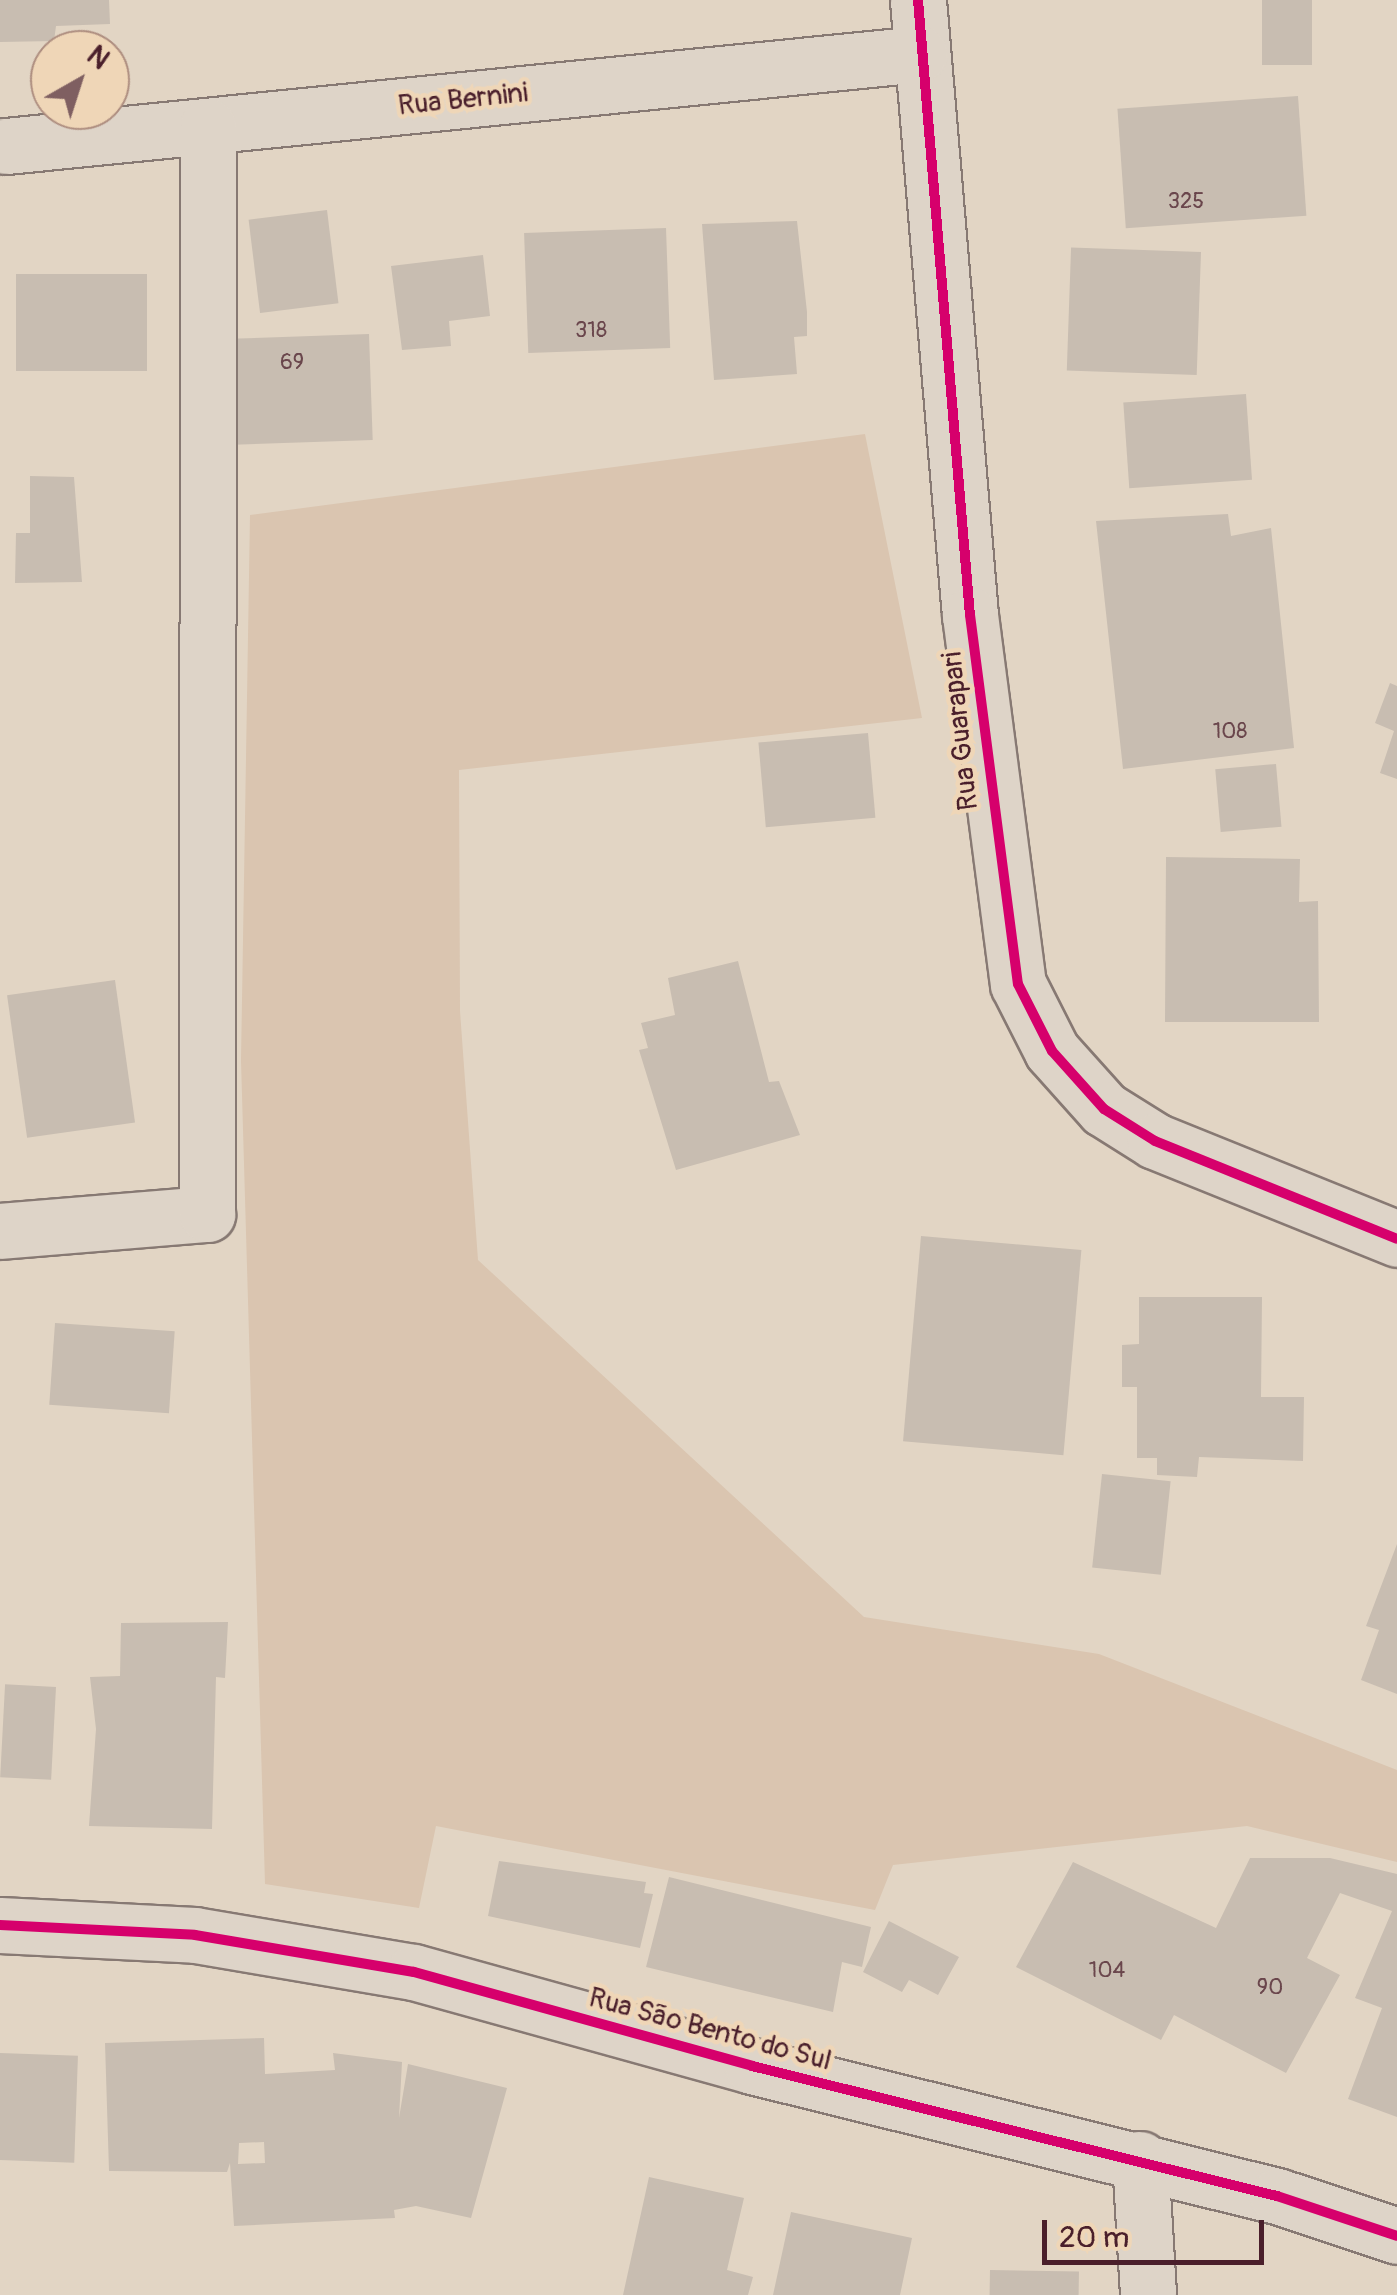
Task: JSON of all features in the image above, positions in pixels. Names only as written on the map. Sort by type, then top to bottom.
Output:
[{"type":"street","name":"Rua Guarapari","points":[[918,0],[970,615],[1018,984],[1052,1051],[1104,1109],[1156,1141],[1397,1239]]},
{"type":"street","name":"Rua Bernini","points":[[6,146],[920,54]]},
{"type":"street","points":[[0,1231],[207,1214],[208,126]]},
{"type":"street","name":"Rua São Bento do Sul","points":[[0,1926],[195,1936],[414,1972],[806,2080],[1140,2159],[1397,2236]]},
{"type":"street","points":[[1140,2159],[1148,2295]]},
{"type":"shaded area","points":[[865,434],[922,718],[459,770],[460,1011],[478,1260],[864,1617],[1099,1654],[1397,1770],[1397,1862],[1247,1826],[893,1865],[875,1910],[436,1826],[419,1908],[265,1884],[241,1061],[250,515]]},
{"type":"building","points":[[0,0],[109,0],[110,24],[30,30],[30,41],[0,42]]},
{"type":"building","points":[[1262,0],[1312,0],[1312,65],[1262,65]]},
{"type":"building","points":[[1298,96],[1306,216],[1126,228],[1117,109]]},
{"type":"building","points":[[327,210],[338,303],[260,313],[249,220]]},
{"type":"building","points":[[797,221],[807,336],[794,337],[797,374],[714,380],[702,224]]},
{"type":"building","points":[[666,228],[670,348],[528,353],[524,233]]},
{"type":"building","points":[[1071,247],[1201,252],[1197,375],[1067,370]]},
{"type":"building","points":[[483,255],[490,316],[449,321],[451,346],[402,350],[391,266]]},
{"type":"building","points":[[16,274],[147,274],[147,371],[16,371]]},
{"type":"building","points":[[369,334],[373,440],[234,445],[230,339]]},
{"type":"building","points":[[1246,394],[1252,480],[1129,488],[1123,403]]},
{"type":"building","points":[[30,476],[74,477],[82,582],[15,583],[16,533],[30,533]]},
{"type":"building","points":[[1228,514],[1231,536],[1271,528],[1294,748],[1123,769],[1096,521]]},
{"type":"building","points":[[1390,683],[1397,686],[1397,779],[1380,773],[1394,731],[1375,723]]},
{"type":"building","points":[[868,733],[875,818],[766,827],[758,743]]},
{"type":"building","points":[[1276,764],[1281,827],[1221,832],[1215,769]]},
{"type":"building","points":[[1166,857],[1300,859],[1299,902],[1318,901],[1319,1022],[1165,1022]]},
{"type":"building","points":[[738,961],[769,1082],[779,1081],[800,1135],[676,1170],[639,1050],[648,1048],[641,1023],[675,1015],[668,978]]},
{"type":"building","points":[[115,980],[135,1123],[27,1138],[7,995]]},
{"type":"building","points":[[921,1236],[1081,1250],[1063,1455],[903,1441]]},
{"type":"building","points":[[1139,1297],[1262,1297],[1261,1397],[1304,1397],[1303,1461],[1199,1457],[1197,1477],[1157,1475],[1157,1458],[1137,1458],[1137,1387],[1122,1387],[1122,1345],[1139,1344]]},
{"type":"building","points":[[55,1323],[175,1331],[169,1413],[49,1405]]},
{"type":"building","points":[[1102,1474],[1171,1481],[1161,1575],[1092,1567]]},
{"type":"building","points":[[1397,1544],[1397,1694],[1361,1680],[1379,1630],[1366,1626]]},
{"type":"building","points":[[228,1622],[225,1678],[216,1677],[212,1829],[89,1826],[96,1729],[90,1677],[120,1676],[121,1623]]},
{"type":"building","points":[[5,1684],[56,1687],[51,1780],[0,1777]]},
{"type":"building","points":[[1250,1858],[1330,1858],[1397,1874],[1397,2117],[1348,2099],[1382,2008],[1355,1998],[1392,1911],[1340,1893],[1307,1958],[1340,1975],[1286,2073],[1174,2015],[1161,2040],[1016,1967],[1073,1862],[1216,1928]]},
{"type":"building","points":[[499,1861],[646,1882],[644,1893],[653,1894],[640,1948],[488,1916]]},
{"type":"building","points":[[669,1877],[871,1927],[862,1967],[842,1962],[833,2012],[646,1967]]},
{"type":"building","points":[[889,1921],[959,1957],[938,1995],[909,1980],[902,1992],[863,1972]]},
{"type":"building","points":[[264,2038],[265,2074],[335,2070],[333,2053],[402,2062],[399,2118],[408,2064],[507,2088],[471,2218],[416,2206],[394,2210],[395,2218],[234,2226],[230,2163],[227,2172],[109,2171],[105,2043]],"holes":[[[264,2142],[265,2163],[238,2164],[239,2143]]]},
{"type":"building","points":[[0,2053],[78,2056],[74,2163],[0,2160]]},
{"type":"building","points":[[649,2177],[744,2198],[727,2270],[753,2277],[748,2295],[623,2295]]},
{"type":"building","points":[[791,2212],[912,2238],[900,2295],[773,2295]]},
{"type":"building","points":[[990,2270],[1079,2272],[1079,2295],[990,2295]]},
{"type":"cycle path","points":[[918,0],[970,615],[1018,984],[1052,1051],[1104,1109],[1155,1141],[1397,1239]]},
{"type":"cycle path","points":[[0,1925],[195,1935],[414,1972],[752,2066],[1277,2196],[1397,2236]]}]
